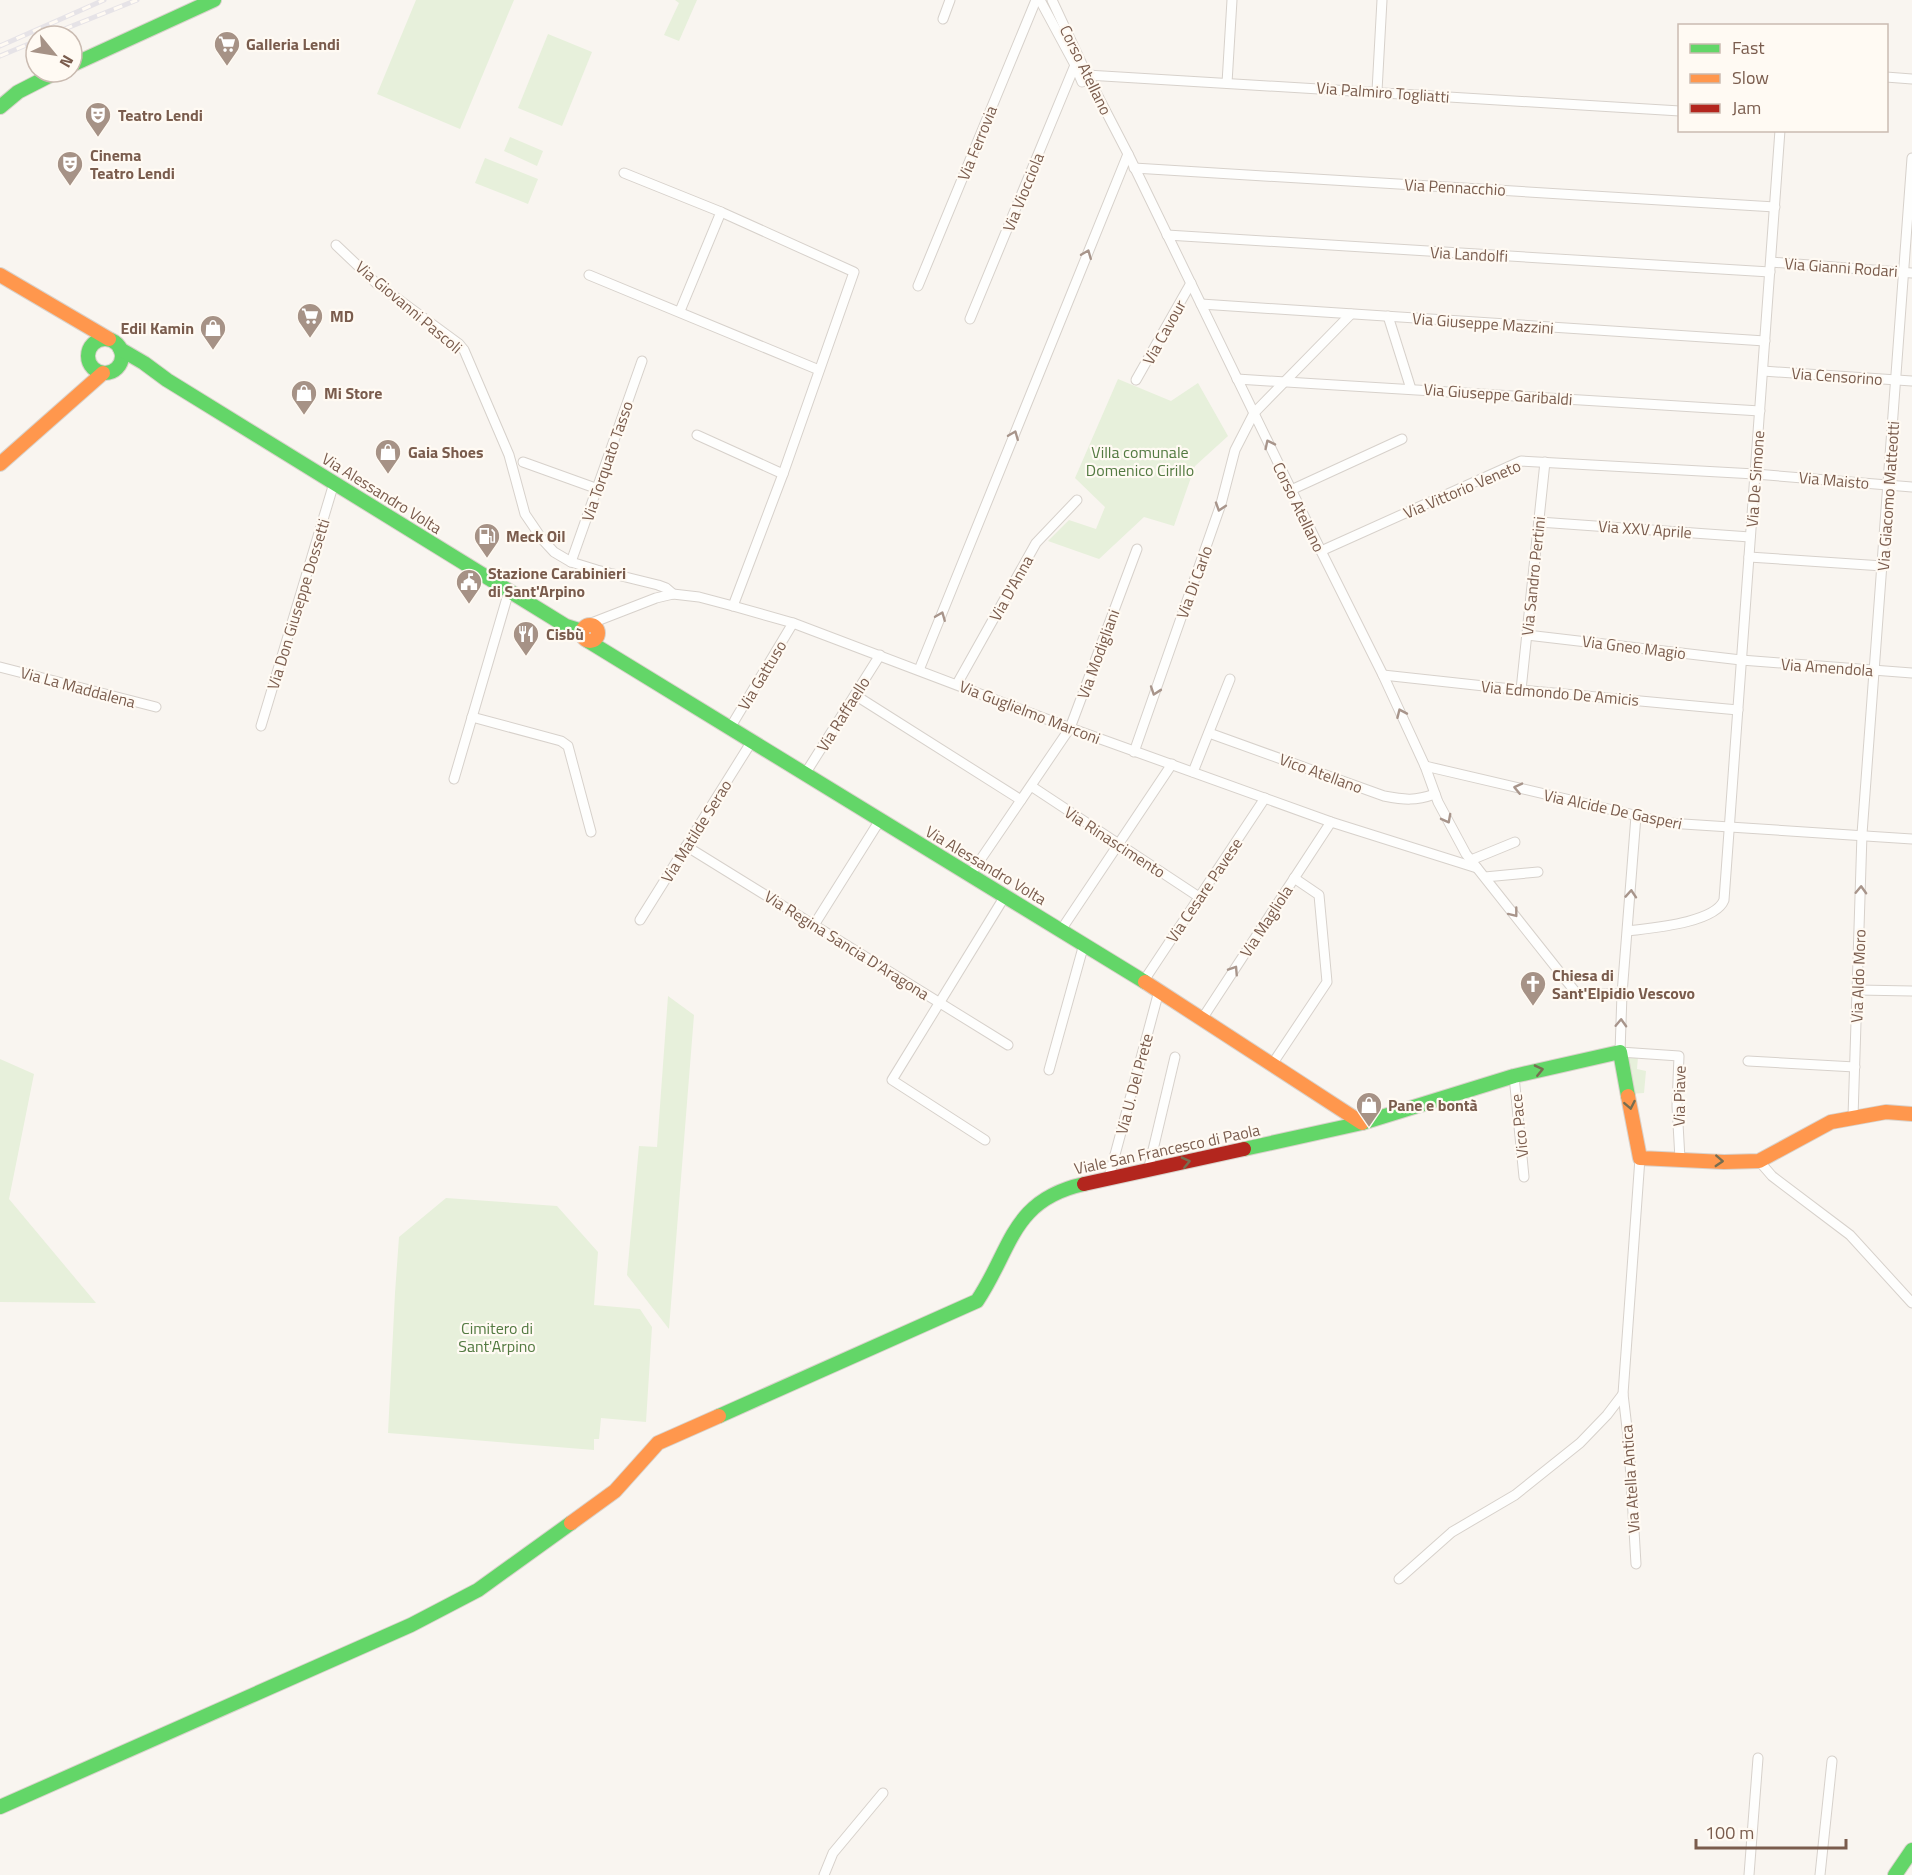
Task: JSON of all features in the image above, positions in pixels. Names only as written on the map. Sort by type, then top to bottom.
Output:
[{"type":"street","points":[[84,59],[214,0]]},
{"type":"street","points":[[943,19],[950,0]]},
{"type":"street","points":[[1038,0],[1075,65],[1082,82],[1087,75]]},
{"type":"street","name":"Via Ferrovia","points":[[918,286],[1038,0]]},
{"type":"street","name":"Corso Atellano","points":[[1052,0],[1383,675],[1425,766],[1435,794],[1458,839],[1474,864],[1577,994],[1622,994]]},
{"type":"street","points":[[1227,82],[1232,0]]},
{"type":"street","points":[[1377,91],[1382,0]]},
{"type":"street","name":"Via Viocciola","points":[[970,319],[1075,65]]},
{"type":"street","name":"Via Palmiro Togliatti","points":[[1087,75],[1678,111]]},
{"type":"street","points":[[1888,77],[1912,79]]},
{"type":"street","points":[[0,107],[18,92],[34,84]]},
{"type":"street","name":"Via De Simone","points":[[1628,931],[1697,919],[1722,904],[1724,900],[1780,132]]},
{"type":"street","points":[[920,670],[1128,154]]},
{"type":"street","name":"Via Giacomo Matteotti","points":[[1862,834],[1896,380],[1908,273],[1912,158]]},
{"type":"street","name":"Via Pennacchio","points":[[1134,168],[1775,207]]},
{"type":"street","points":[[624,173],[721,212],[854,272],[783,474],[733,606]]},
{"type":"street","points":[[680,311],[721,212]]},
{"type":"street","name":"Via Landolfi","points":[[1167,235],[1770,267]]},
{"type":"street","name":"Via Giovanni Pascoli","points":[[336,245],[376,283],[464,350],[509,455],[525,514],[554,552],[571,562],[658,585],[673,594]]},
{"type":"street","name":"Via Gianni Rodari","points":[[1770,267],[1908,273]]},
{"type":"street","points":[[0,275],[113,341],[120,349],[122,358],[118,367],[103,373],[0,464]]},
{"type":"street","points":[[590,275],[819,370]]},
{"type":"street","name":"Via Cavour","points":[[1136,380],[1191,283]]},
{"type":"street","name":"Via Giuseppe Mazzini","points":[[1201,304],[1765,341]]},
{"type":"street","name":"Via Di Carlo","points":[[1134,752],[1221,504],[1235,450],[1254,413],[1351,314]]},
{"type":"street","points":[[1388,316],[1411,389]]},
{"type":"street","points":[[75,320],[89,338],[91,364],[103,373]]},
{"type":"street","points":[[91,347],[99,341],[109,339]]},
{"type":"street","name":"Via Alessandro Volta","points":[[120,349],[144,363],[166,380]]},
{"type":"street","name":"Via Torquato Tasso","points":[[571,562],[642,361]]},
{"type":"street","points":[[60,410],[87,374],[91,364]]},
{"type":"street","name":"Via Alessandro Volta","points":[[118,367],[150,372],[166,380],[566,626],[589,632],[730,728],[1084,944],[1273,1063],[1362,1123]]},
{"type":"street","name":"Via Censorino","points":[[1763,371],[1912,381]]},
{"type":"street","name":"Via Giuseppe Garibaldi","points":[[1237,379],[1760,411]]},
{"type":"street","points":[[697,435],[783,474]]},
{"type":"street","points":[[1291,490],[1402,440]]},
{"type":"street","name":"Via Vittorio Veneto","points":[[1321,551],[1521,461],[1755,474]]},
{"type":"street","points":[[524,462],[598,489]]},
{"type":"street","name":"Via Sandro Pertini","points":[[1521,690],[1545,462]]},
{"type":"street","name":"Via Maisto","points":[[1755,474],[1912,487]]},
{"type":"street","name":"Via Don Giuseppe Dossetti","points":[[261,726],[334,483]]},
{"type":"street","name":"Via D'Anna","points":[[957,684],[1036,543],[1077,500]]},
{"type":"street","name":"Via XXV Aprile","points":[[1539,522],[1750,537]]},
{"type":"street","name":"Via Modigliani","points":[[970,875],[1070,728],[1137,549]]},
{"type":"street","points":[[1749,557],[1883,566]]},
{"type":"street","points":[[454,779],[508,591]]},
{"type":"street","name":"Via Guglielmo Marconi","points":[[589,632],[606,618],[656,598],[673,594],[699,597],[793,623],[1134,752],[1331,822],[1453,860],[1474,864]]},
{"type":"street","name":"Via Gattuso","points":[[730,728],[793,623]]},
{"type":"street","name":"Via Gneo Magio","points":[[1527,635],[1741,660]]},
{"type":"street","name":"Via Raffaello","points":[[805,774],[880,655]]},
{"type":"street","name":"Via Amendola","points":[[1741,660],[1912,673]]},
{"type":"street","name":"Via La Maddalena","points":[[0,667],[156,707]]},
{"type":"street","name":"Via Edmondo De Amicis","points":[[1383,675],[1738,710]]},
{"type":"street","points":[[1193,772],[1230,679]]},
{"type":"street","points":[[855,695],[1021,800]]},
{"type":"street","points":[[472,717],[561,741],[568,746],[591,832]]},
{"type":"street","name":"Vico Atellano","points":[[1209,733],[1384,796],[1418,800],[1435,794]]},
{"type":"street","name":"Via Matilde Serao","points":[[640,920],[752,741]]},
{"type":"street","points":[[1061,930],[1172,764]]},
{"type":"street","name":"Via Alcide De Gasperi","points":[[1425,766],[1668,823],[1912,838]]},
{"type":"street","name":"Via Rinascimento","points":[[1030,786],[1199,897]]},
{"type":"street","name":"Via Cesare Pavese","points":[[1143,982],[1265,798]]},
{"type":"street","points":[[1636,816],[1622,994],[1620,1052],[1640,1158],[1680,1158],[1724,1162],[1759,1161],[1831,1122],[1886,1112],[1912,1114]]},
{"type":"street","points":[[814,925],[880,820]]},
{"type":"street","name":"Via Magliola","points":[[1202,1019],[1331,822]]},
{"type":"street","name":"Via Aldo Moro","points":[[1853,1117],[1862,834]]},
{"type":"street","points":[[1453,860],[1458,839]]},
{"type":"street","points":[[1474,864],[1515,842]]},
{"type":"street","name":"Via Regina Sancia D'Aragona","points":[[686,846],[1008,1045]]},
{"type":"street","points":[[1485,877],[1538,872]]},
{"type":"street","points":[[1273,1063],[1327,982],[1319,895],[1294,878]]},
{"type":"street","points":[[985,1140],[892,1080],[1005,896]]},
{"type":"street","points":[[1049,1070],[1084,944]]},
{"type":"street","points":[[1858,990],[1912,991]]},
{"type":"street","name":"Via U. Del Prete","points":[[1108,1177],[1159,991]]},
{"type":"street","name":"Viale San Francesco di Paola","points":[[0,1807],[411,1625],[478,1590],[615,1491],[658,1443],[977,1301],[985,1290],[1009,1239],[1025,1215],[1043,1200],[1064,1188],[1362,1123],[1514,1076],[1620,1052]]},
{"type":"street","name":"Via Piave","points":[[1620,1052],[1679,1056],[1677,1106],[1680,1158]]},
{"type":"street","points":[[1148,1171],[1175,1057]]},
{"type":"street","points":[[1748,1061],[1855,1067]]},
{"type":"street","name":"Vico Pace","points":[[1514,1076],[1524,1177]]},
{"type":"street","name":"Via Atella Antica","points":[[1636,1564],[1629,1445],[1623,1394],[1640,1158]]},
{"type":"street","points":[[1759,1161],[1772,1176],[1850,1235],[1912,1303]]},
{"type":"street","points":[[1399,1579],[1452,1532],[1515,1495],[1580,1443],[1607,1415],[1623,1394]]},
{"type":"street","points":[[1749,1875],[1758,1758]]},
{"type":"street","points":[[1820,1875],[1832,1761]]},
{"type":"street","points":[[824,1875],[833,1853],[883,1793]]},
{"type":"street","points":[[1895,1875],[1912,1850]]},
{"type":"green space","points":[[416,0],[514,0],[460,129],[377,94]]},
{"type":"green space","points":[[675,0],[697,0],[679,41],[664,35],[679,3]]},
{"type":"green space","points":[[548,34],[592,52],[562,126],[518,108]]},
{"type":"green space","points":[[510,137],[543,151],[537,166],[504,151]]},
{"type":"green space","points":[[485,158],[538,179],[528,204],[475,183]]},
{"type":"green space","name":"Villa comunale Domenico Cirillo","points":[[1118,379],[1171,401],[1198,383],[1228,436],[1195,466],[1174,526],[1144,517],[1099,559],[1048,541],[1069,520],[1096,529],[1105,507],[1075,478]]},
{"type":"green space","points":[[668,996],[694,1015],[669,1329],[627,1275],[639,1146],[657,1147]]},
{"type":"green space","points":[[1622,1056],[1638,1057],[1637,1069],[1646,1071],[1644,1093],[1629,1094]]},
{"type":"green space","points":[[0,1059],[34,1074],[9,1199],[96,1303],[0,1302]]},
{"type":"green space","name":"Cimitero di Sant'Arpino","points":[[446,1198],[557,1206],[598,1252],[594,1305],[640,1309],[652,1327],[646,1422],[601,1418],[599,1439],[594,1439],[594,1450],[388,1433],[399,1237]]},
{"type":"railway","points":[[0,46],[104,0]]},
{"type":"railway","points":[[77,24],[137,0]]},
{"type":"railway","points":[[0,56],[24,46]]},
{"type":"traffic: fast","points":[[84,60],[214,0]]},
{"type":"traffic: fast","points":[[0,107],[18,92],[34,84]]},
{"type":"traffic: fast","points":[[105,339],[117,344],[122,356],[117,368],[105,373],[93,368],[88,356],[93,344],[105,339]]},
{"type":"traffic: fast","points":[[120,349],[566,626],[582,631]]},
{"type":"traffic: fast","points":[[588,641],[1145,982]]},
{"type":"traffic: fast","points":[[1244,1149],[1362,1123],[1514,1076],[1620,1052],[1628,1096]]},
{"type":"traffic: fast","points":[[719,1416],[977,1301],[1016,1229],[1027,1214],[1041,1202],[1060,1191],[1084,1184]]},
{"type":"traffic: fast","points":[[0,1807],[411,1625],[478,1590],[571,1523]]},
{"type":"traffic: fast","points":[[1895,1875],[1912,1850]]},
{"type":"traffic: slow","points":[[0,275],[109,339]]},
{"type":"traffic: slow","points":[[0,464],[103,373]]},
{"type":"traffic: slow","points":[[590,625],[596,627],[598,633],[596,639],[590,641],[584,639],[582,633],[584,627],[590,625]]},
{"type":"traffic: slow","points":[[1145,982],[1362,1123]]},
{"type":"traffic: slow","points":[[1628,1096],[1640,1158],[1724,1162],[1759,1161],[1831,1122],[1886,1112],[1912,1114]]},
{"type":"traffic: slow","points":[[571,1523],[615,1491],[658,1443],[719,1416]]},
{"type":"traffic: jam","points":[[1084,1184],[1244,1149]]},
{"type":"place","name":"Galleria Lendi","points":[[227,67]]},
{"type":"place","name":"Teatro Lendi","points":[[98,138]]},
{"type":"place","name":"Cinema Teatro Lendi","points":[[70,187]]},
{"type":"place","name":"MD","points":[[310,339]]},
{"type":"place","name":"Edil Kamin","points":[[213,351]]},
{"type":"place","name":"Mi Store","points":[[304,416]]},
{"type":"place","name":"Gaia Shoes","points":[[388,475]]},
{"type":"place","name":"Meck Oil","points":[[487,559]]},
{"type":"place","name":"Stazione Carabinieri di Sant'Arpino","points":[[469,605]]},
{"type":"place","name":"Cisbù","points":[[526,657]]},
{"type":"place","name":"Chiesa di Sant'Elpidio Vescovo","points":[[1533,1007]]},
{"type":"place","name":"Pane e bontà","points":[[1369,1128]]}]
